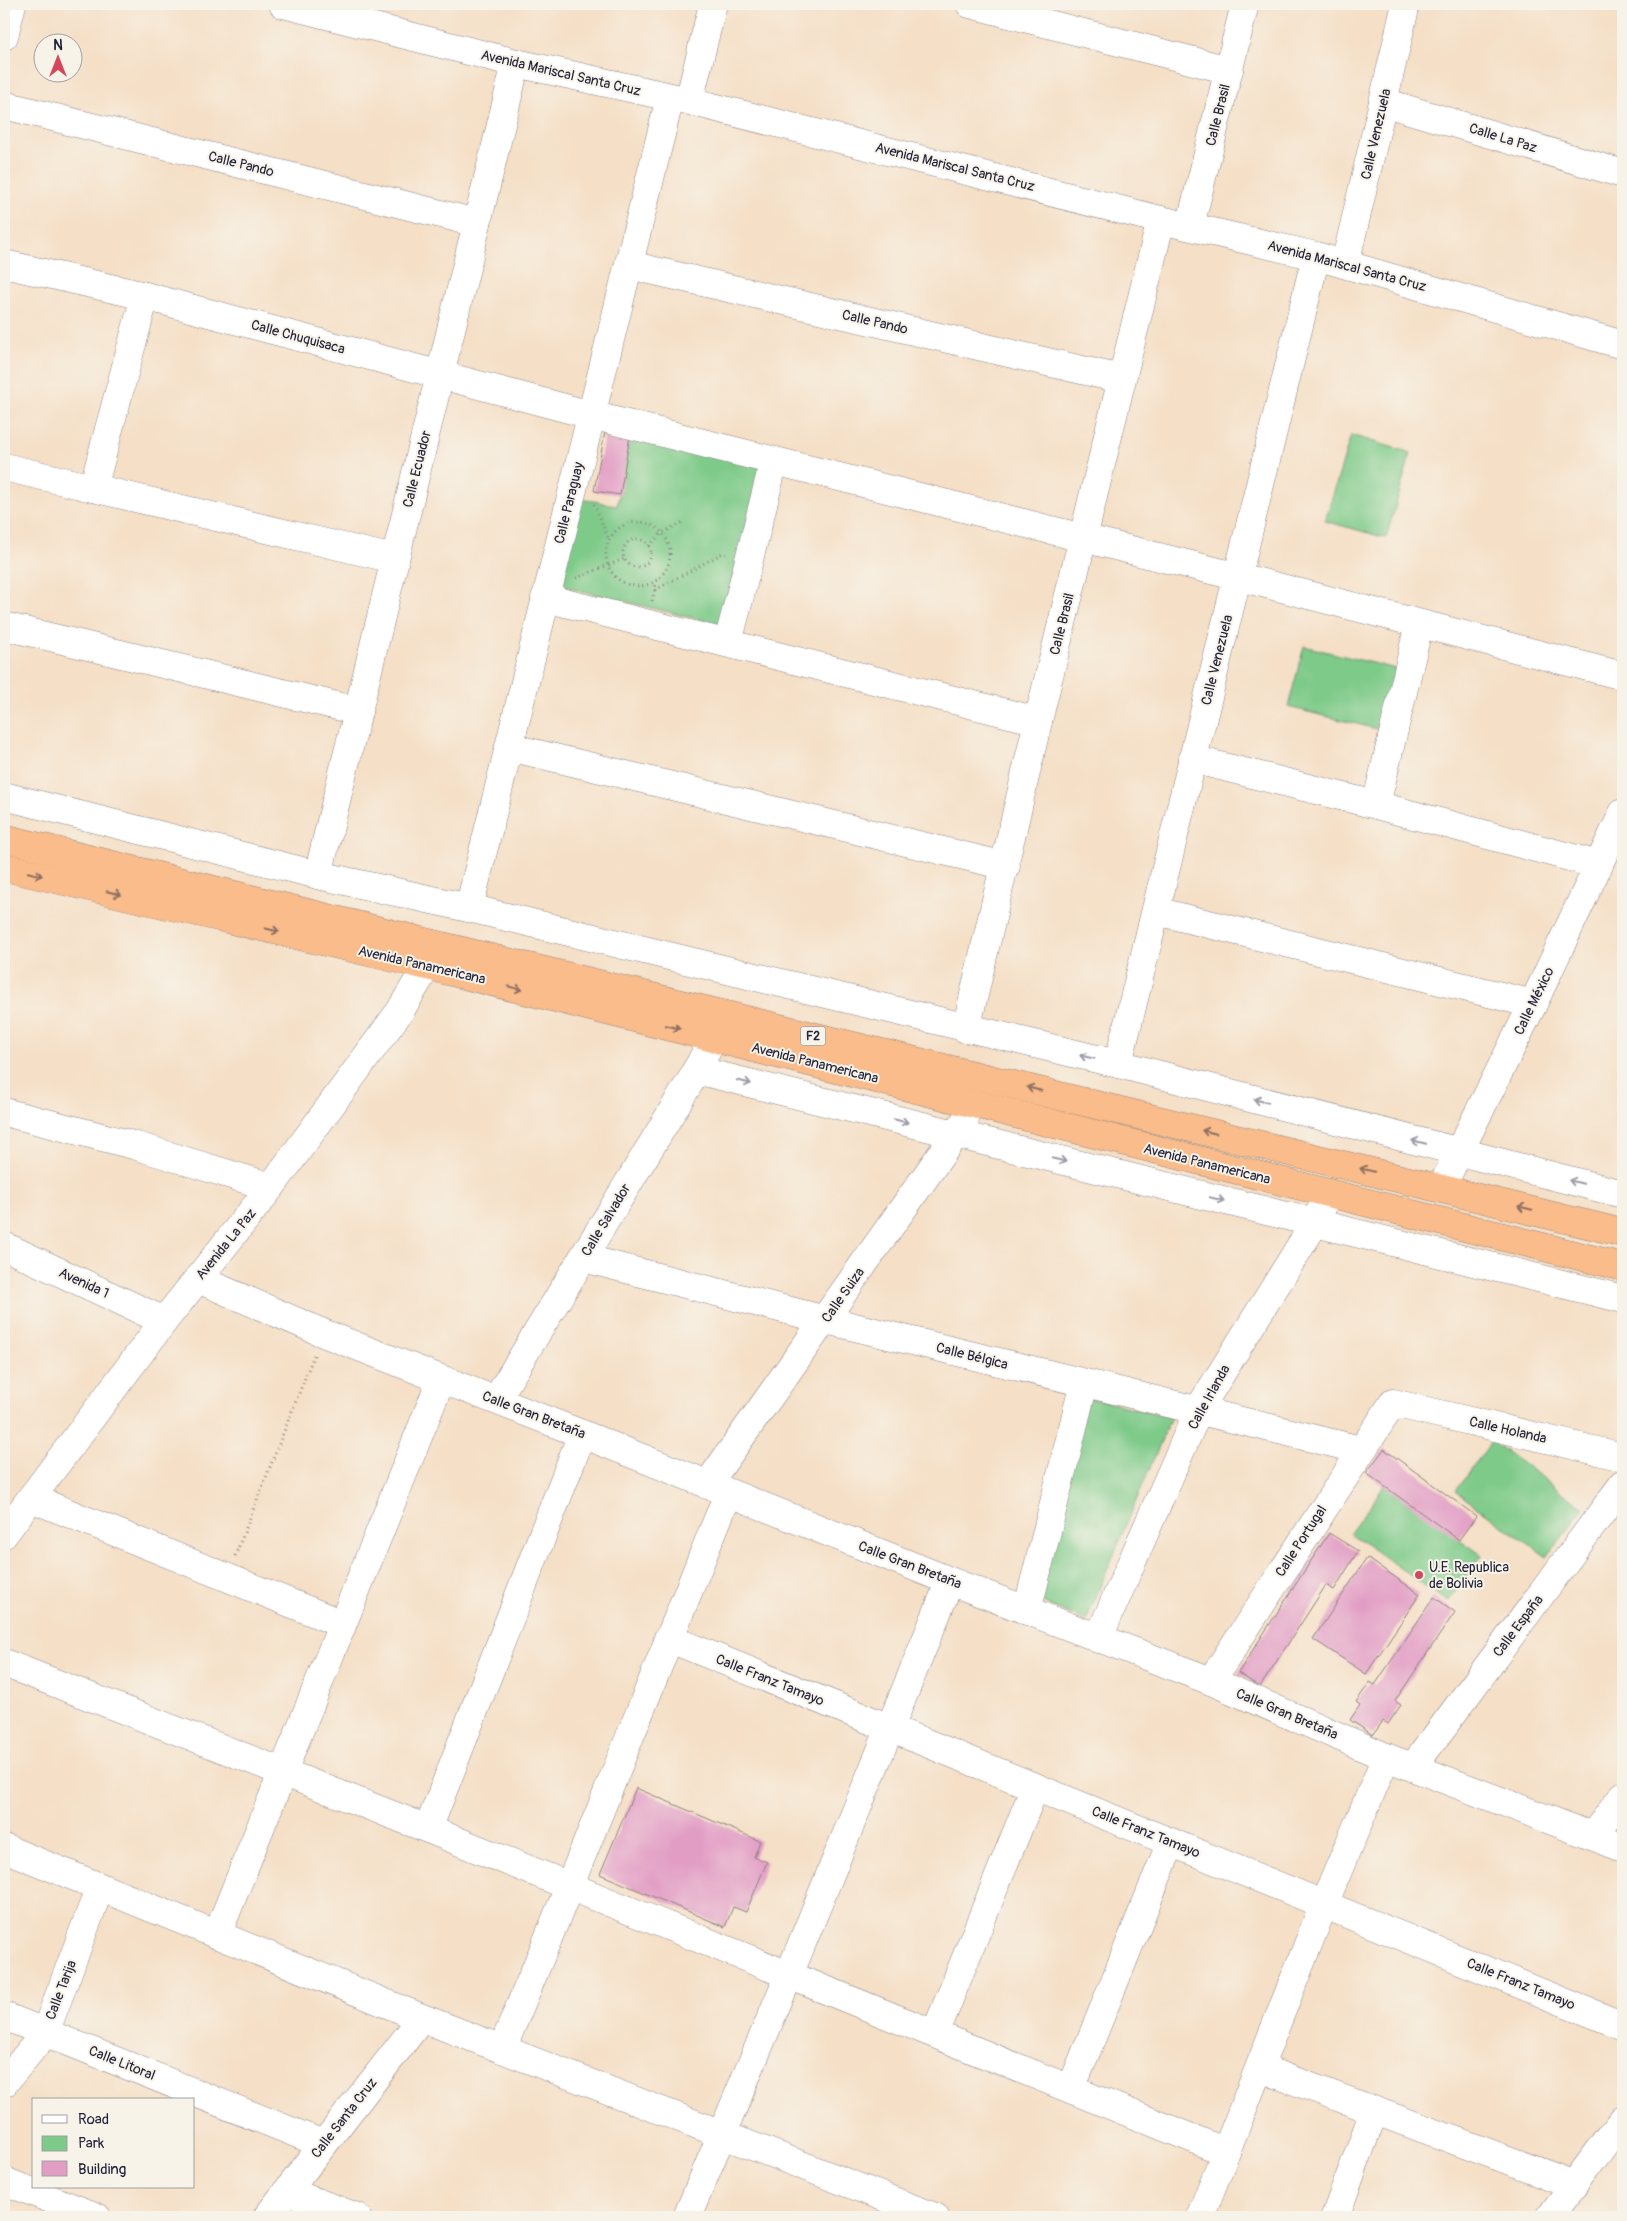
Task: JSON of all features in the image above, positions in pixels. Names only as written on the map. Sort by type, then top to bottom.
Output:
[{"type":"highway","name":"Avenida Panamericana","points":[[4,838],[430,955],[714,1037],[1328,1195],[1623,1267]]},
{"type":"highway","name":"Avenida Panamericana","points":[[4,867],[430,955],[1441,1188],[1614,1230]]},
{"type":"street","points":[[4,36],[12,4]]},
{"type":"street","name":"Avenida Mariscal Santa Cruz","points":[[282,4],[516,63],[679,100],[1161,220],[1316,256],[1623,345]]},
{"type":"street","name":"Calle Paraguay","points":[[469,908],[629,265],[679,100],[713,4]]},
{"type":"street","points":[[970,4],[1229,70]]},
{"type":"street","name":"Calle Brasil","points":[[1190,226],[1246,4]]},
{"type":"street","name":"Calle Venezuela","points":[[1345,264],[1406,4]]},
{"type":"street","name":"Calle Ecuador","points":[[318,875],[516,63]]},
{"type":"street","name":"Calle La Paz","points":[[1383,102],[1623,174]]},
{"type":"street","name":"Calle Pando","points":[[4,105],[478,223]]},
{"type":"street","name":"Calle Brasil","points":[[966,1029],[1006,866],[1038,721],[1161,220]]},
{"type":"street","name":"Calle Venezuela","points":[[1118,1064],[1192,759],[1239,577],[1316,256]]},
{"type":"street","name":"Calle Chuquisaca","points":[[4,264],[145,296],[591,415],[1239,577],[1419,625],[1623,676]]},
{"type":"street","name":"Calle Pando","points":[[629,265],[1121,379]]},
{"type":"street","points":[[93,488],[145,296]]},
{"type":"street","points":[[728,643],[774,461]]},
{"type":"street","points":[[4,467],[394,559]]},
{"type":"street","points":[[545,598],[1038,721]]},
{"type":"street","points":[[1376,805],[1419,625]]},
{"type":"street","points":[[4,626],[358,711]]},
{"type":"street","points":[[509,746],[1006,866]]},
{"type":"street","points":[[1192,759],[1376,805],[1599,865]]},
{"type":"street","points":[[4,796],[318,875],[469,908],[1118,1064],[1623,1193],[1614,1230]]},
{"type":"street","name":"Calle México","points":[[1441,1188],[1533,1004],[1623,813]]},
{"type":"street","points":[[1156,911],[1533,1004]]},
{"type":"street","name":"Avenida La Paz","points":[[4,1534],[164,1321],[271,1187],[400,1011],[430,955]]},
{"type":"street","name":"Calle Salvador","points":[[496,1400],[696,1070],[714,1037]]},
{"type":"street","points":[[696,1070],[1623,1299]]},
{"type":"street","name":"Calle Suiza","points":[[502,2049],[570,1887],[668,1638],[718,1490],[826,1320],[976,1104]]},
{"type":"street","points":[[4,1112],[136,1146],[271,1187]]},
{"type":"street","name":"Calle Irlanda","points":[[1098,1638],[1199,1409],[1314,1223],[1328,1195]]},
{"type":"street","name":"Avenida 1","points":[[5,1248],[164,1321]]},
{"type":"street","name":"Calle Bélgica","points":[[583,1258],[826,1320],[1199,1409],[1361,1450]]},
{"type":"street","name":"Calle Gran Bretaña","points":[[198,1279],[323,1333],[440,1380],[582,1434],[950,1582],[1211,1681],[1386,1757],[1623,1848]]},
{"type":"street","points":[[217,1935],[440,1380]]},
{"type":"street","points":[[1027,1611],[1084,1383]]},
{"type":"street","name":"Calle Portugal","points":[[1211,1681],[1393,1402]]},
{"type":"street","name":"Calle Holanda","points":[[1393,1402],[1623,1457]]},
{"type":"street","points":[[428,1829],[582,1434]]},
{"type":"street","name":"Calle España","points":[[1413,1767],[1623,1484]]},
{"type":"street","points":[[30,1498],[342,1624]]},
{"type":"street","points":[[687,2217],[789,1975],[950,1582]]},
{"type":"street","name":"Calle Franz Tamayo","points":[[668,1638],[1623,2026]]},
{"type":"street","points":[[4,1663],[428,1829],[1226,2152]]},
{"type":"street","points":[[1200,2217],[1324,1904],[1386,1757]]},
{"type":"street","points":[[935,2034],[1035,1787]]},
{"type":"street","points":[[1593,1835],[1623,1796]]},
{"type":"street","points":[[1071,2089],[1171,1842]]},
{"type":"street","points":[[4,1848],[422,2018],[935,2217]]},
{"type":"street","name":"Calle Tarija","points":[[4,2083],[45,2033],[100,1887]]},
{"type":"street","name":"Calle Litoral","points":[[4,2016],[323,2144]]},
{"type":"street","name":"Calle Santa Cruz","points":[[267,2217],[422,2018]]},
{"type":"street","points":[[1260,2068],[1575,2185]]},
{"type":"street","points":[[1335,2217],[1374,2111]]},
{"type":"street","points":[[1550,2217],[1622,2124]]},
{"type":"street","points":[[4,2181],[97,2217]]},
{"type":"street","points":[[287,2191],[356,2217]]},
{"type":"path","points":[[593,501],[609,540]]},
{"type":"path","points":[[650,608],[657,580],[669,562],[670,552],[662,533],[649,525],[633,522],[615,532],[609,540],[606,550],[608,566],[617,579],[637,586],[648,585],[657,580]]},
{"type":"path","points":[[649,546],[662,533],[683,522]]},
{"type":"path","points":[[642,540],[649,546],[651,554],[644,565],[635,567],[624,559],[624,550],[629,542],[642,540]]},
{"type":"path","points":[[655,590],[723,553],[731,555]]},
{"type":"path","points":[[574,578],[624,559]]},
{"type":"path","points":[[227,1576],[323,1333]]},
{"type":"green space","points":[[1351,435],[1411,453],[1386,538],[1325,521]]},
{"type":"green space","points":[[630,436],[762,467],[722,625],[556,585],[580,498],[617,506]]},
{"type":"green space","points":[[1304,646],[1396,669],[1381,730],[1288,707]]},
{"type":"green space","points":[[1086,1397],[1171,1417],[1086,1621],[1036,1600]]},
{"type":"green space","points":[[1492,1441],[1584,1508],[1547,1557],[1455,1491]]},
{"type":"green space","points":[[1384,1486],[1482,1555],[1448,1602],[1350,1533]]},
{"type":"building","points":[[605,432],[630,436],[620,495],[594,491]]},
{"type":"building","points":[[1384,1449],[1476,1516],[1459,1540],[1366,1473]]},
{"type":"building","points":[[1329,1533],[1358,1551],[1334,1590],[1326,1585],[1260,1687],[1238,1673]]},
{"type":"building","points":[[1367,1558],[1420,1594],[1366,1674],[1313,1639]]},
{"type":"building","points":[[1434,1597],[1455,1612],[1395,1701],[1401,1705],[1388,1724],[1383,1721],[1373,1735],[1350,1720],[1360,1705],[1356,1702],[1370,1682],[1375,1685]]},
{"type":"building","points":[[636,1788],[760,1841],[754,1857],[767,1862],[746,1912],[733,1907],[725,1927],[600,1874]]},
{"type":"place","name":"U.E. Republica de Bolivia","points":[[1419,1575]]}]
